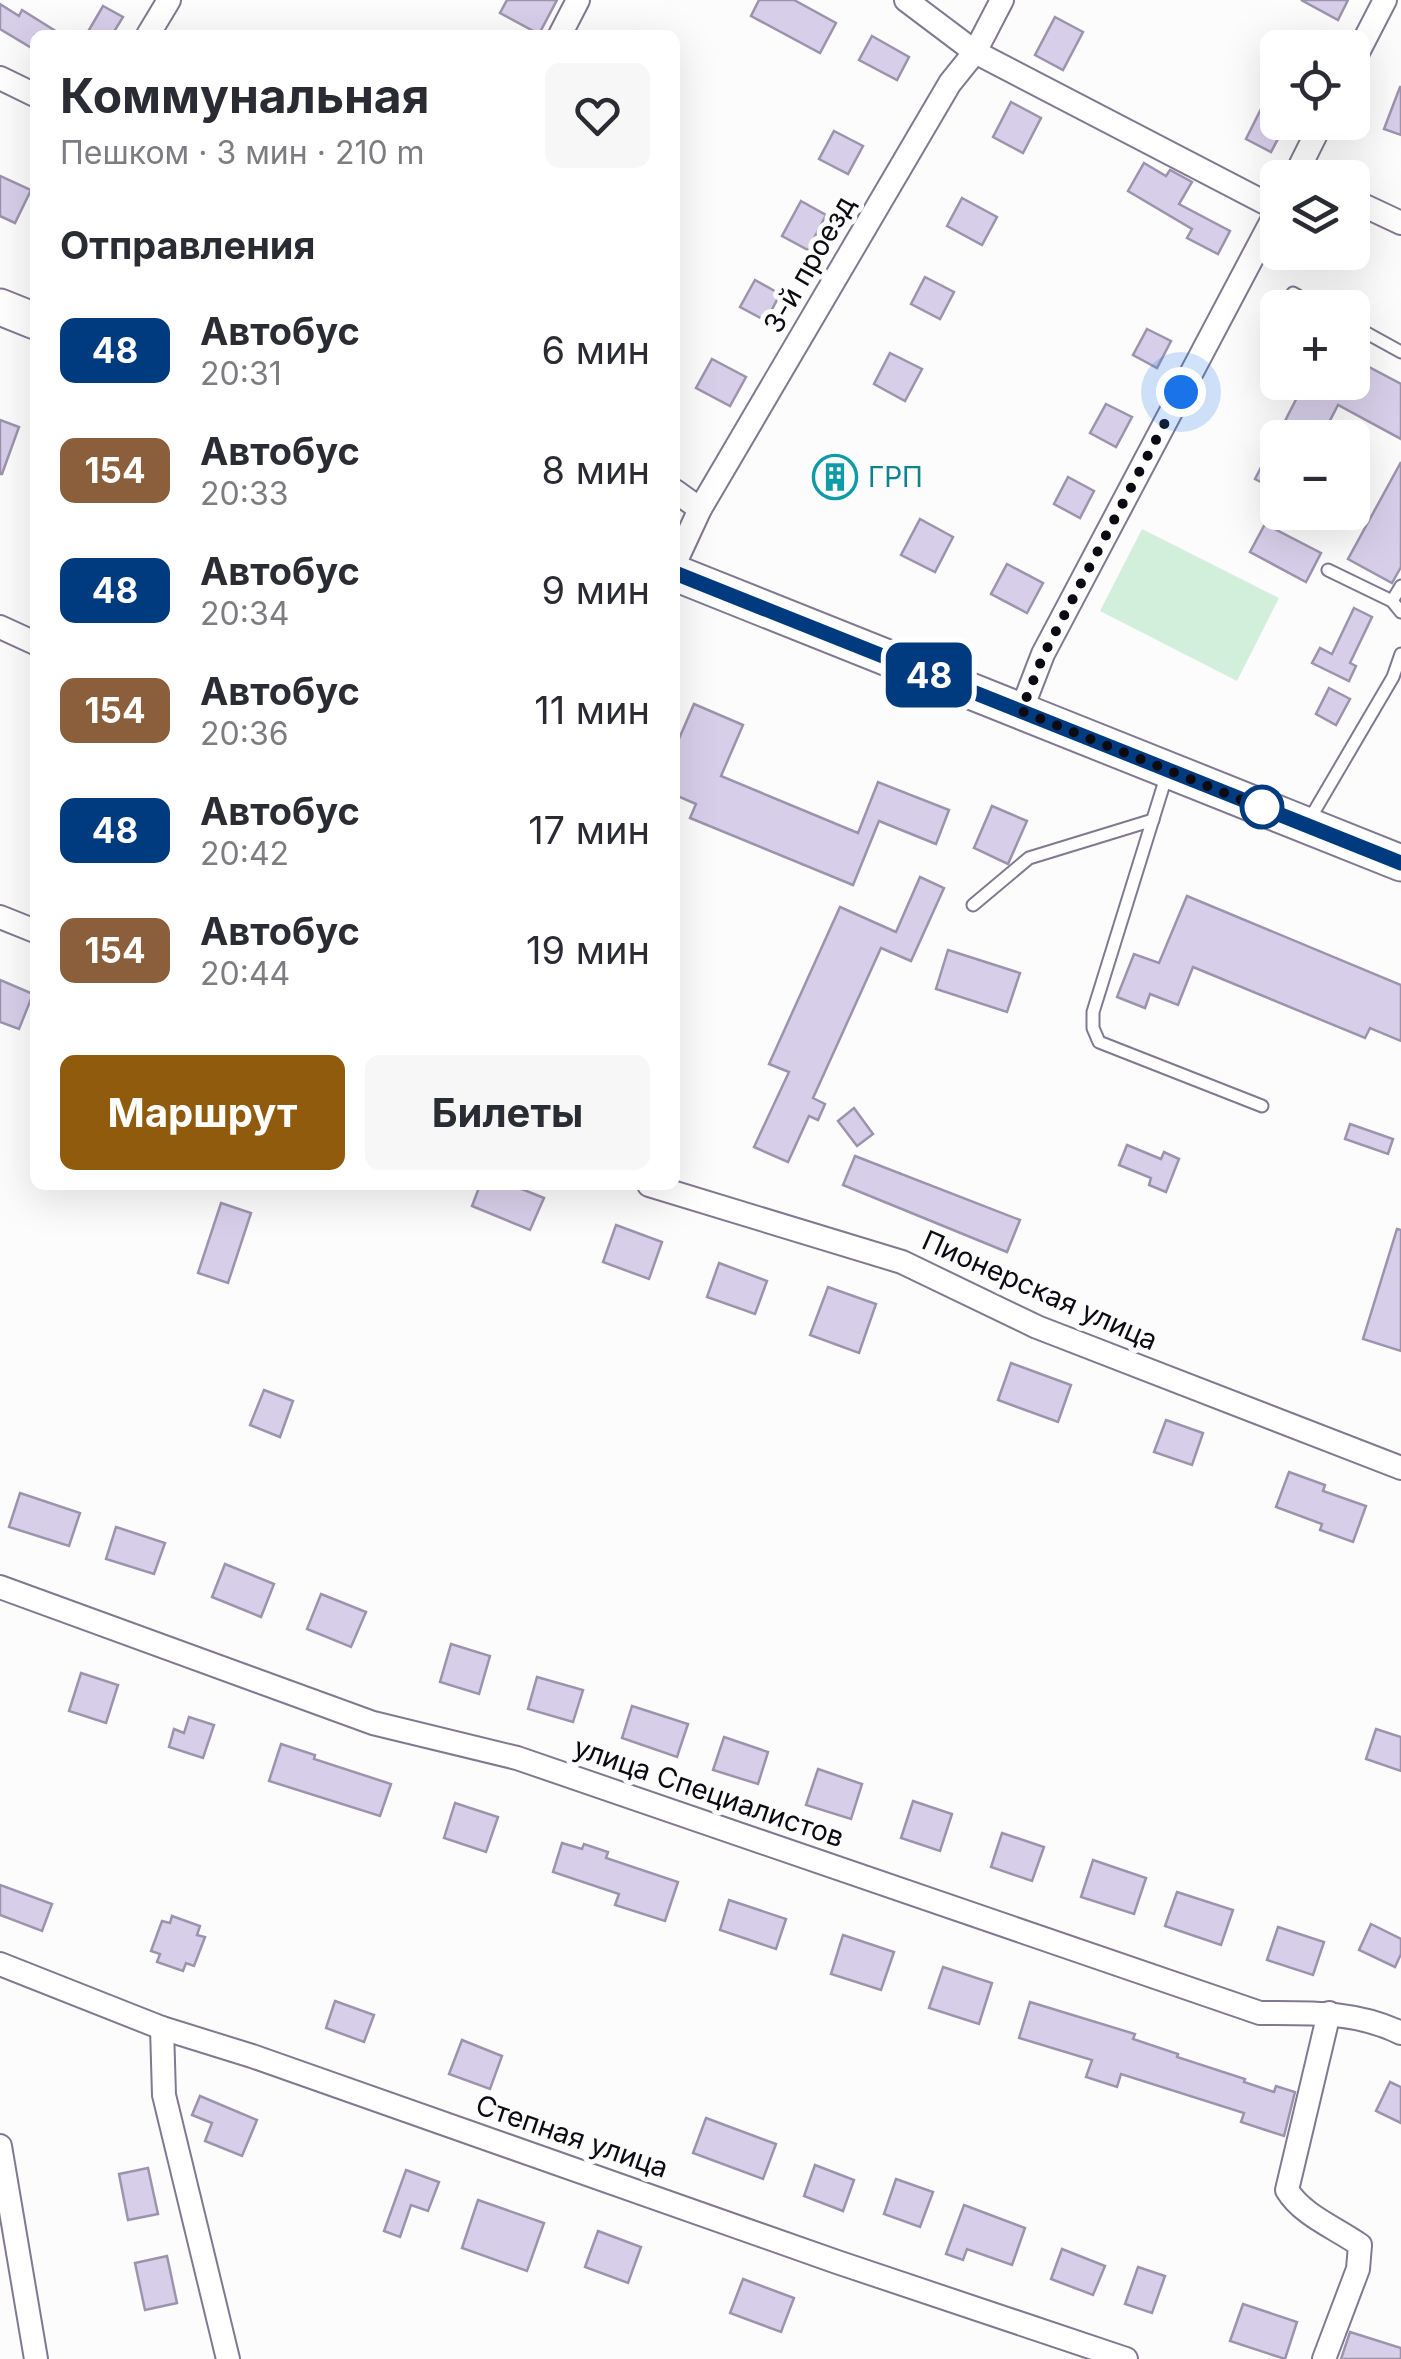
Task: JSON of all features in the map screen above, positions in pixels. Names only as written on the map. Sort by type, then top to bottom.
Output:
[{"type":"main road","points":[[0,307],[30,319]]},
{"type":"main road","points":[[680,575],[1401,863]]},
{"type":"street","points":[[151,30],[170,0]]},
{"type":"street","points":[[563,30],[578,0]]},
{"type":"street","points":[[906,0],[975,52],[1260,200]]},
{"type":"street","name":"3-й проезд","points":[[680,551],[700,509],[950,83],[975,52],[1002,0]]},
{"type":"street","points":[[1370,30],[1385,0]]},
{"type":"street","points":[[0,78],[30,92]]},
{"type":"street","points":[[1370,208],[1401,223]]},
{"type":"street","points":[[1021,711],[1044,654],[1260,241]]},
{"type":"street","points":[[680,495],[700,509]]},
{"type":"street","points":[[0,627],[30,642]]},
{"type":"street","points":[[0,917],[30,929]]},
{"type":"street","name":"Пионерская улица","points":[[665,1190],[902,1262],[1037,1327],[1401,1468]]},
{"type":"street","name":"улица Специалистов","points":[[0,1587],[373,1722],[516,1758],[1260,2014],[1329,2013],[1374,2020],[1401,2033]]},
{"type":"street","name":"Степная улица","points":[[0,1964],[162,2028],[252,2056],[837,2262],[1022,2322],[1093,2355],[1126,2359]]},
{"type":"street","points":[[1324,2359],[1358,2268],[1360,2245],[1297,2206],[1287,2190],[1329,2013]]},
{"type":"street","points":[[162,2028],[164,2095],[228,2359]]},
{"type":"street","points":[[0,2146],[36,2359]]},
{"type":"lane","points":[[1370,335],[1401,352]]},
{"type":"lane","points":[[1328,570],[1397,606],[1401,586]]},
{"type":"lane","points":[[1306,825],[1394,677],[1401,654]]},
{"type":"lane","points":[[1169,770],[1093,1012],[1092,1028],[1099,1042],[1262,1106]]},
{"type":"lane","points":[[972,905],[1029,858],[1153,820]]},
{"type":"green space","points":[[1142,529],[1279,598],[1237,681],[1100,611]]},
{"type":"building","points":[[507,0],[557,0],[541,30],[532,30],[500,13]]},
{"type":"building","points":[[759,0],[794,0],[836,23],[820,53],[751,16]]},
{"type":"building","points":[[1301,0],[1348,0],[1338,20]]},
{"type":"building","points":[[0,4],[19,16],[22,10],[54,30],[30,30],[30,47],[0,29]]},
{"type":"building","points":[[103,6],[123,17],[115,30],[89,30]]},
{"type":"building","points":[[1055,17],[1083,32],[1063,70],[1035,55]]},
{"type":"building","points":[[872,36],[909,57],[897,80],[859,60]]},
{"type":"building","points":[[1401,87],[1401,135],[1384,129]]},
{"type":"building","points":[[1011,102],[1041,118],[1023,153],[993,137]]},
{"type":"building","points":[[1260,111],[1260,140],[1277,140],[1271,152],[1246,139]]},
{"type":"building","points":[[834,131],[863,146],[848,174],[819,159]]},
{"type":"building","points":[[1144,163],[1166,176],[1170,170],[1192,182],[1179,204],[1230,231],[1218,254],[1187,238],[1192,229],[1128,191]]},
{"type":"building","points":[[0,176],[30,192],[15,223],[0,216]]},
{"type":"building","points":[[962,198],[997,217],[982,245],[947,226]]},
{"type":"building","points":[[801,201],[826,215],[808,250],[782,236]]},
{"type":"building","points":[[925,277],[954,292],[940,319],[911,304]]},
{"type":"building","points":[[755,280],[780,294],[766,321],[740,307]]},
{"type":"building","points":[[1147,329],[1171,341],[1157,368],[1133,355]]},
{"type":"building","points":[[890,353],[922,369],[905,401],[874,384]]},
{"type":"building","points":[[712,359],[746,377],[730,406],[696,388]]},
{"type":"building","points":[[1370,368],[1401,384],[1401,439],[1338,405],[1330,420],[1285,420],[1296,400],[1370,400]]},
{"type":"building","points":[[1106,404],[1132,417],[1116,447],[1090,433]]},
{"type":"building","points":[[0,420],[19,427],[2,474],[0,474]]},
{"type":"building","points":[[1401,462],[1401,567],[1392,583],[1348,559],[1364,530],[1370,530],[1370,519]]},
{"type":"building","name":"ГРП","points":[[831,464],[848,472],[839,491],[822,483]]},
{"type":"building","points":[[1068,477],[1094,491],[1080,518],[1054,504]]},
{"type":"building","points":[[920,519],[953,537],[935,572],[901,555]]},
{"type":"building","points":[[1262,530],[1277,530],[1321,553],[1306,582],[1250,552]]},
{"type":"building","points":[[1007,564],[1043,583],[1027,613],[991,594]]},
{"type":"building","points":[[1354,608],[1372,617],[1350,663],[1356,666],[1349,681],[1312,663],[1320,648],[1332,654]]},
{"type":"building","points":[[1329,688],[1350,699],[1336,725],[1316,714]]},
{"type":"building","points":[[694,704],[743,725],[721,776],[858,833],[878,782],[949,810],[936,844],[879,821],[853,885],[690,818],[696,804],[680,797],[680,736]]},
{"type":"building","points":[[992,806],[1027,821],[1008,864],[974,848]]},
{"type":"building","points":[[920,877],[944,888],[911,961],[881,948],[813,1098],[825,1104],[818,1120],[809,1116],[788,1162],[754,1147],[789,1072],[769,1064],[840,907],[896,932]]},
{"type":"building","points":[[1187,896],[1401,985],[1401,1041],[1370,1028],[1365,1038],[1193,967],[1178,1005],[1150,994],[1145,1008],[1117,997],[1134,954],[1159,963]]},
{"type":"building","points":[[948,950],[1020,973],[1007,1012],[936,989]]},
{"type":"building","points":[[0,980],[30,993],[30,1002],[19,1029],[0,1022]]},
{"type":"building","points":[[854,1108],[873,1134],[857,1146],[838,1121]]},
{"type":"building","points":[[1350,1124],[1393,1139],[1388,1154],[1345,1139]]},
{"type":"building","points":[[1127,1145],[1161,1159],[1164,1152],[1179,1159],[1166,1192],[1149,1185],[1151,1178],[1119,1165]]},
{"type":"building","points":[[855,1156],[1020,1220],[1007,1252],[843,1185]]},
{"type":"building","points":[[478,1190],[524,1190],[544,1198],[530,1230],[472,1206]]},
{"type":"building","points":[[221,1203],[251,1213],[228,1283],[198,1273]]},
{"type":"building","points":[[616,1225],[662,1242],[649,1279],[603,1262]]},
{"type":"building","points":[[1397,1229],[1401,1230],[1401,1351],[1363,1339]]},
{"type":"building","points":[[719,1263],[767,1281],[755,1314],[707,1297]]},
{"type":"building","points":[[828,1287],[876,1304],[859,1353],[810,1335]]},
{"type":"building","points":[[1011,1363],[1071,1385],[1058,1422],[998,1400]]},
{"type":"building","points":[[264,1390],[293,1401],[280,1437],[250,1425]]},
{"type":"building","points":[[1166,1420],[1203,1433],[1192,1465],[1154,1452]]},
{"type":"building","points":[[1289,1472],[1325,1485],[1323,1491],[1366,1506],[1353,1542],[1320,1530],[1322,1524],[1276,1507]]},
{"type":"building","points":[[20,1493],[80,1513],[69,1546],[9,1527]]},
{"type":"building","points":[[116,1527],[165,1543],[154,1574],[106,1559]]},
{"type":"building","points":[[225,1564],[274,1584],[261,1617],[212,1597]]},
{"type":"building","points":[[321,1594],[366,1612],[351,1647],[307,1629]]},
{"type":"building","points":[[451,1644],[490,1656],[479,1694],[440,1682]]},
{"type":"building","points":[[81,1673],[118,1685],[106,1723],[69,1711]]},
{"type":"building","points":[[537,1677],[583,1690],[573,1722],[528,1709]]},
{"type":"building","points":[[632,1706],[688,1724],[677,1757],[622,1738]]},
{"type":"building","points":[[189,1717],[214,1725],[203,1758],[169,1747],[174,1729],[184,1733]]},
{"type":"building","points":[[1376,1729],[1401,1737],[1401,1771],[1366,1759]]},
{"type":"building","points":[[724,1737],[768,1752],[758,1784],[713,1770]]},
{"type":"building","points":[[281,1744],[391,1784],[380,1816],[269,1781]]},
{"type":"building","points":[[818,1769],[862,1784],[851,1819],[806,1805]]},
{"type":"building","points":[[913,1801],[952,1814],[940,1851],[901,1838]]},
{"type":"building","points":[[455,1803],[498,1817],[486,1852],[444,1838]]},
{"type":"building","points":[[1002,1833],[1044,1847],[1032,1881],[991,1867]]},
{"type":"building","points":[[562,1843],[582,1849],[584,1844],[608,1852],[606,1858],[678,1882],[665,1921],[615,1905],[619,1894],[553,1872]]},
{"type":"building","points":[[1093,1860],[1146,1878],[1134,1914],[1081,1897]]},
{"type":"building","points":[[0,1885],[52,1904],[42,1931],[0,1915]]},
{"type":"building","points":[[1177,1892],[1233,1910],[1221,1945],[1165,1926]]},
{"type":"building","points":[[729,1900],[786,1919],[776,1949],[720,1930]]},
{"type":"building","points":[[172,1916],[200,1926],[197,1935],[205,1937],[194,1966],[186,1963],[183,1971],[157,1962],[160,1954],[151,1951],[162,1921],[170,1923]]},
{"type":"building","points":[[1371,1924],[1401,1939],[1401,1954],[1395,1967],[1359,1950]]},
{"type":"building","points":[[1278,1927],[1324,1942],[1313,1975],[1267,1960]]},
{"type":"building","points":[[843,1935],[894,1952],[881,1990],[831,1974]]},
{"type":"building","points":[[943,1967],[992,1983],[979,2024],[929,2008]]},
{"type":"building","points":[[335,2001],[374,2015],[364,2042],[326,2028]]},
{"type":"building","points":[[1030,2002],[1135,2034],[1133,2039],[1245,2079],[1244,2082],[1274,2092],[1276,2086],[1295,2092],[1284,2136],[1241,2122],[1244,2113],[1121,2074],[1117,2087],[1086,2077],[1092,2060],[1019,2038]]},
{"type":"building","points":[[462,2040],[502,2056],[490,2089],[449,2074]]},
{"type":"building","points":[[1390,2082],[1401,2087],[1401,2123],[1376,2111]]},
{"type":"building","points":[[200,2096],[257,2120],[242,2156],[205,2141],[212,2123],[192,2115]]},
{"type":"building","points":[[706,2118],[776,2144],[763,2179],[693,2153]]},
{"type":"building","points":[[815,2165],[854,2180],[843,2211],[804,2196]]},
{"type":"building","points":[[148,2168],[158,2214],[128,2220],[119,2174]]},
{"type":"building","points":[[406,2170],[439,2182],[428,2211],[411,2205],[400,2237],[384,2231]]},
{"type":"building","points":[[896,2179],[933,2192],[920,2227],[884,2214]]},
{"type":"building","points":[[478,2200],[544,2223],[527,2271],[462,2248]]},
{"type":"building","points":[[964,2205],[1025,2228],[1012,2265],[967,2249],[963,2260],[946,2254]]},
{"type":"building","points":[[598,2231],[641,2247],[628,2283],[585,2267]]},
{"type":"building","points":[[1062,2249],[1105,2266],[1093,2295],[1051,2279]]},
{"type":"building","points":[[167,2256],[177,2303],[145,2310],[135,2263]]},
{"type":"building","points":[[1138,2267],[1165,2276],[1152,2313],[1125,2304]]},
{"type":"building","points":[[743,2279],[794,2298],[781,2332],[730,2313]]},
{"type":"building","points":[[1243,2304],[1297,2322],[1285,2359],[1230,2341]]},
{"type":"building","points":[[1350,2332],[1401,2348],[1401,2359],[1341,2359]]},
{"type":"bus line","name":"48","points":[[680,575],[1401,863]]},
{"type":"place","name":"ГРП","points":[[835,477]]},
{"type":"route","points":[[1181,392],[1044,654],[1021,711],[1272,812],[1262,807]]}]
